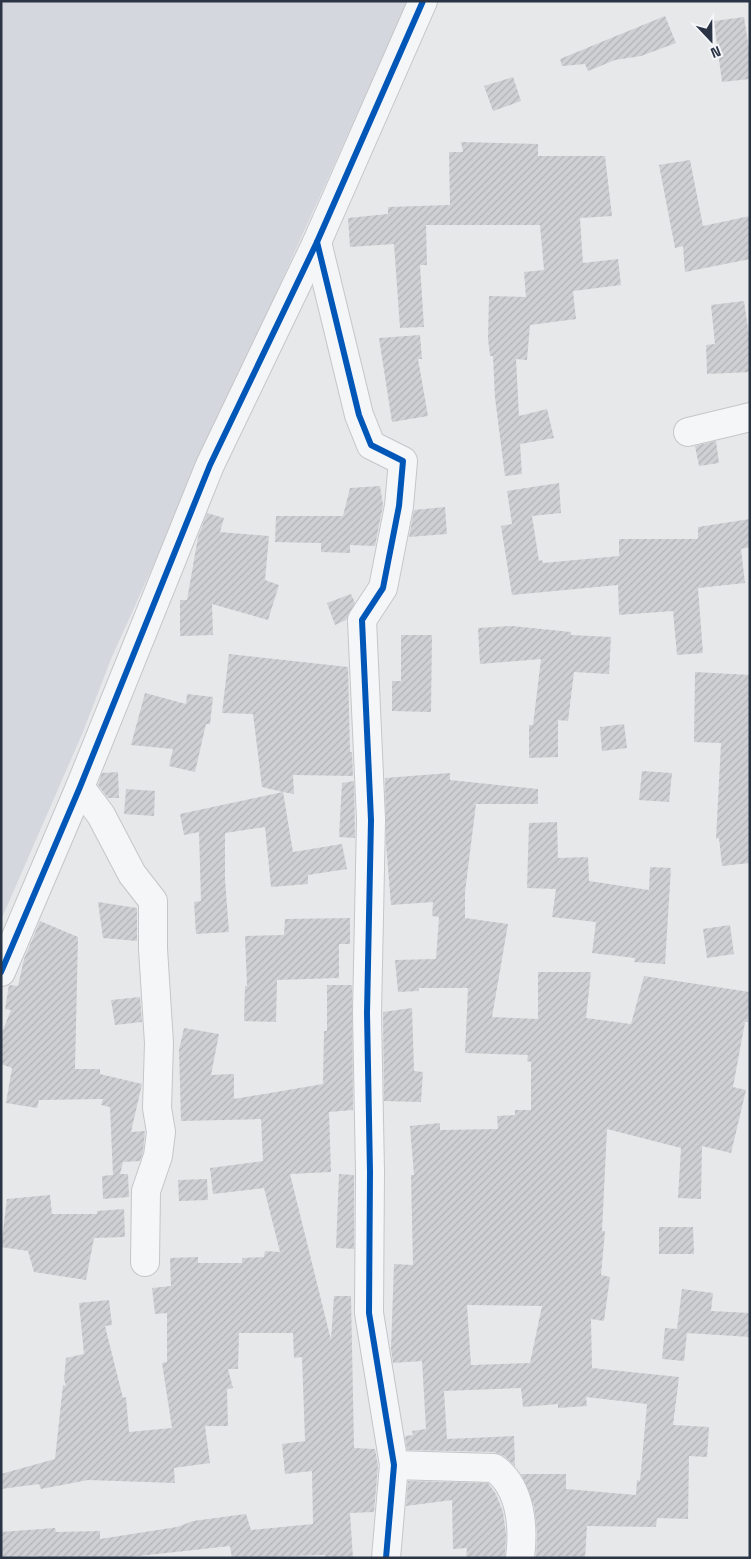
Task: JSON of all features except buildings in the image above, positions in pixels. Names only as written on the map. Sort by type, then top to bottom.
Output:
[{"type":"street","points":[[1,972],[80,787],[210,465],[317,242],[423,1]]},
{"type":"street","points":[[317,242],[359,416],[371,445],[403,461],[399,506],[383,588],[362,620],[370,820],[367,1013],[370,1172],[369,1313],[394,1465],[386,1558]]},
{"type":"street","points":[[688,432],[750,417]]},
{"type":"street","points":[[80,787],[101,815],[132,874],[153,901],[153,949],[158,1043],[157,1108],[161,1132],[158,1156],[146,1192],[145,1262]]},
{"type":"street","points":[[394,1465],[494,1468],[506,1476],[514,1493],[519,1512],[522,1531],[520,1558]]},
{"type":"shaded area","points":[[1,1],[408,1],[111,659],[83,732],[1,920]]},
{"type":"cycle path","points":[[1,972],[80,787],[210,465],[317,242],[423,1]]},
{"type":"cycle path","points":[[317,242],[359,415],[371,445],[403,461],[399,506],[383,588],[362,620],[371,820],[367,1013],[370,1172],[369,1313],[394,1465],[386,1558]]}]
